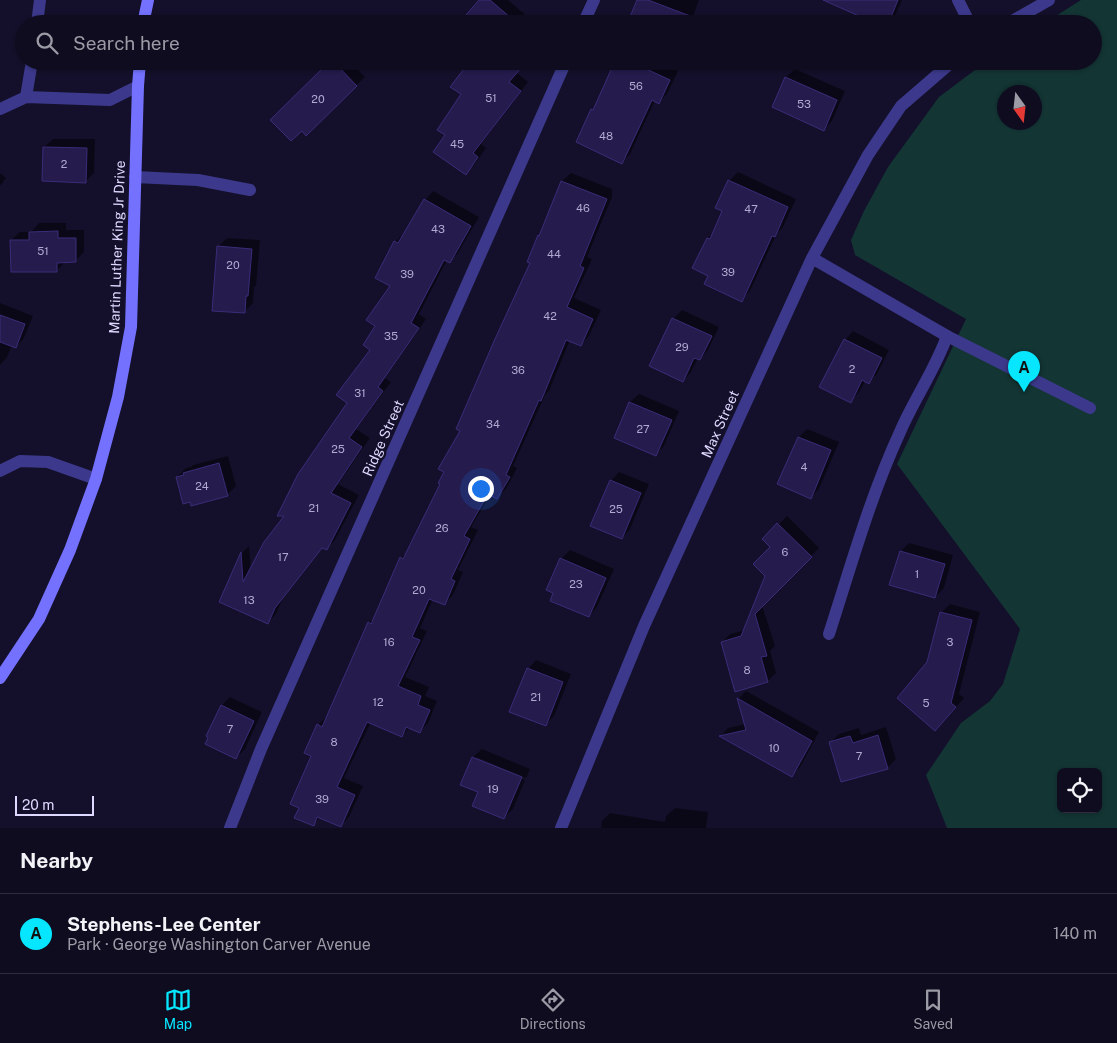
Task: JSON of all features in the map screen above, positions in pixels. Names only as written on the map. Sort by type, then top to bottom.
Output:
[{"type":"main road","points":[[145,15],[148,0]]},
{"type":"main road","name":"Martin Luther King Jr Drive","points":[[0,678],[39,619],[70,550],[96,478],[118,397],[131,327],[139,70]]},
{"type":"street","points":[[38,15],[40,0]]},
{"type":"street","points":[[587,15],[594,0]]},
{"type":"street","points":[[958,0],[966,15]]},
{"type":"street","points":[[1023,15],[1050,0]]},
{"type":"street","points":[[26,97],[30,70]]},
{"type":"street","name":"Ridge Street","points":[[230,828],[264,740],[562,70]]},
{"type":"street","name":"Max Street","points":[[561,828],[644,626],[812,258],[868,155],[901,106],[943,70]]},
{"type":"street","points":[[0,108],[26,97],[110,100],[138,86]]},
{"type":"street","points":[[135,177],[198,180],[250,190]]},
{"type":"street","points":[[812,258],[947,336],[1090,408]]},
{"type":"street","points":[[829,634],[876,489],[900,431],[940,354],[947,336]]},
{"type":"street","points":[[0,471],[20,461],[48,462],[96,478]]},
{"type":"green space","points":[[1081,0],[1117,0],[1117,828],[947,828],[926,775],[961,723],[990,701],[1003,684],[1020,629],[897,464],[966,319],[855,255],[851,240],[864,211],[888,167],[939,97],[975,70],[1102,70],[1102,15],[1057,15]]},
{"type":"building","points":[[479,0],[490,0],[508,15],[466,15]]},
{"type":"building","points":[[637,0],[648,0],[688,15],[631,15]]},
{"type":"building","points":[[823,0],[898,0],[892,15],[857,15]]},
{"type":"building","points":[[321,70],[342,70],[357,86],[306,136],[302,131],[291,141],[270,120]]},
{"type":"building","points":[[463,70],[519,70],[509,82],[521,91],[473,153],[478,157],[466,175],[433,152],[445,135],[437,130],[461,94],[450,87]]},
{"type":"building","points":[[611,70],[648,70],[670,80],[659,104],[652,100],[622,164],[576,142],[591,109],[593,110]]},
{"type":"building","points":[[785,77],[837,100],[824,131],[772,107]]},
{"type":"building","points":[[43,147],[87,148],[86,183],[42,181]]},
{"type":"building","points":[[728,180],[788,207],[775,237],[772,236],[742,302],[704,284],[708,276],[692,268],[707,238],[710,239],[722,211],[715,208]]},
{"type":"building","points":[[561,181],[607,199],[580,266],[584,268],[567,307],[593,319],[581,346],[566,340],[541,401],[539,400],[506,475],[510,477],[497,499],[488,494],[464,536],[470,539],[451,579],[455,581],[445,605],[429,599],[412,637],[420,640],[398,686],[421,696],[418,705],[430,710],[420,733],[406,727],[402,737],[367,722],[337,787],[355,795],[341,827],[317,817],[314,826],[294,818],[299,808],[290,804],[311,756],[304,753],[317,724],[322,727],[368,622],[371,624],[400,557],[403,559],[440,484],[438,483],[444,472],[438,469],[460,431],[456,429],[530,263],[527,262]]},
{"type":"building","points":[[424,199],[471,226],[450,263],[444,260],[411,323],[419,328],[378,387],[383,391],[349,438],[362,447],[331,493],[351,503],[327,550],[322,548],[275,608],[268,624],[219,602],[241,552],[243,582],[264,542],[284,516],[277,516],[298,474],[347,403],[336,395],[370,350],[363,345],[375,326],[366,320],[390,286],[375,278],[394,241],[398,243]]},
{"type":"building","points":[[58,231],[58,238],[76,238],[76,262],[57,263],[57,272],[11,272],[10,240],[29,240],[29,232]]},
{"type":"building","points":[[217,246],[252,249],[245,313],[212,311]]},
{"type":"building","points":[[0,315],[25,324],[16,348],[0,342]]},
{"type":"building","points":[[672,318],[712,336],[700,360],[694,358],[683,382],[649,366]]},
{"type":"building","points":[[844,339],[882,358],[869,384],[862,380],[851,403],[819,387]]},
{"type":"building","points":[[629,402],[672,420],[656,456],[614,438]]},
{"type":"building","points":[[798,437],[831,450],[811,499],[777,484]]},
{"type":"building","points":[[219,463],[228,496],[191,506],[190,502],[183,504],[176,477],[184,475],[183,473]]},
{"type":"building","points":[[610,480],[641,493],[622,539],[590,526]]},
{"type":"building","points":[[777,523],[812,557],[755,614],[767,656],[761,657],[768,682],[735,692],[721,642],[741,636],[765,576],[753,564],[770,547],[762,539]]},
{"type":"building","points":[[900,551],[945,564],[935,598],[889,585]]},
{"type":"building","points":[[560,558],[606,578],[589,617],[550,601],[553,593],[546,590]]},
{"type":"building","points":[[940,612],[972,620],[951,703],[956,707],[935,731],[897,698],[927,662]]},
{"type":"building","points":[[527,668],[563,682],[546,726],[509,712]]},
{"type":"building","points":[[737,698],[812,741],[792,777],[719,736],[746,730]]},
{"type":"building","points":[[221,705],[254,721],[236,759],[205,744],[208,738],[206,736]]},
{"type":"building","points":[[878,735],[888,769],[841,782],[829,742],[850,736],[853,743]]},
{"type":"building","points":[[472,757],[522,777],[504,819],[472,806],[478,792],[460,785]]},
{"type":"place","name":"Stephens-Lee Center","points":[[1024,392]]}]
